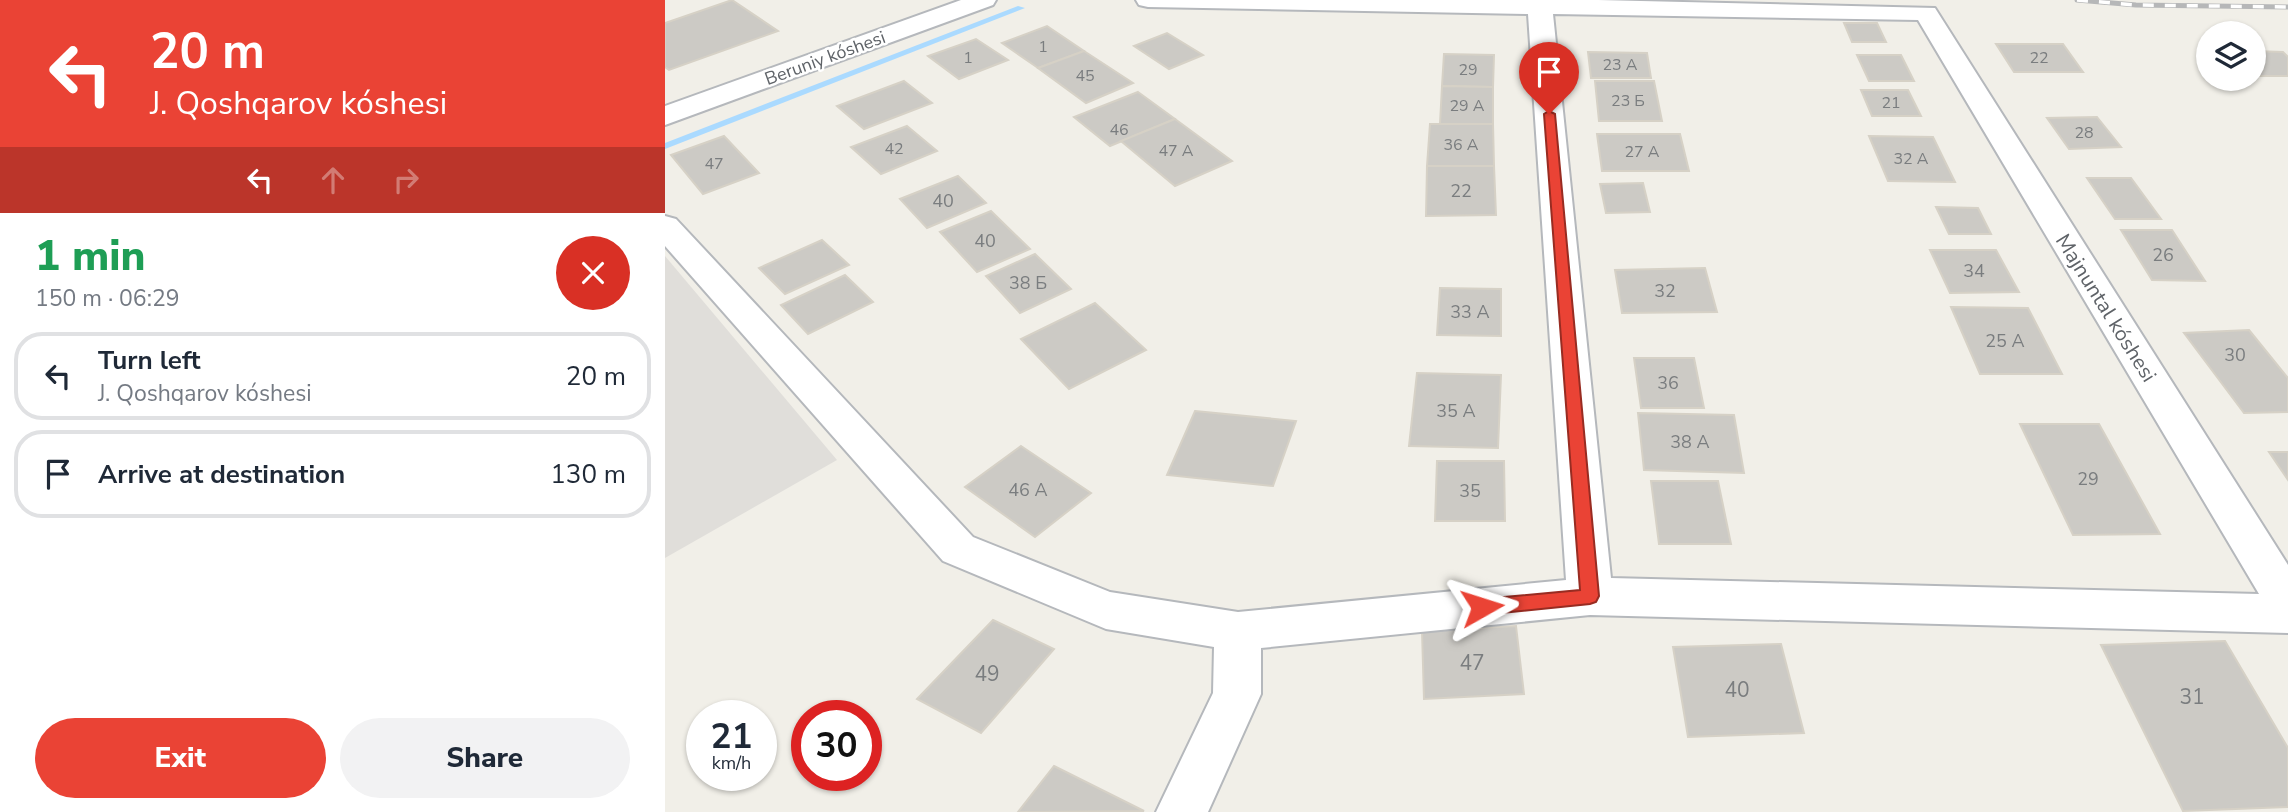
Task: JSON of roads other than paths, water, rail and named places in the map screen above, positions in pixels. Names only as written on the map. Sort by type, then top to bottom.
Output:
[{"type":"street","name":"Beruniy kóshesi","points":[[665,116],[984,0]]},
{"type":"street","points":[[1148,0],[1540,7],[1590,596]]},
{"type":"street","name":"Majnuntal kóshesi","points":[[1540,7],[1926,13],[2288,603]]},
{"type":"street","points":[[665,226],[958,549],[1106,610],[1238,631],[1590,596],[2288,614]]},
{"type":"street","points":[[1182,812],[1237,694],[1238,631]]},
{"type":"waterway","points":[[665,146],[1021,8]]},
{"type":"railway","points":[[2077,0],[2136,5],[2288,7]]}]
